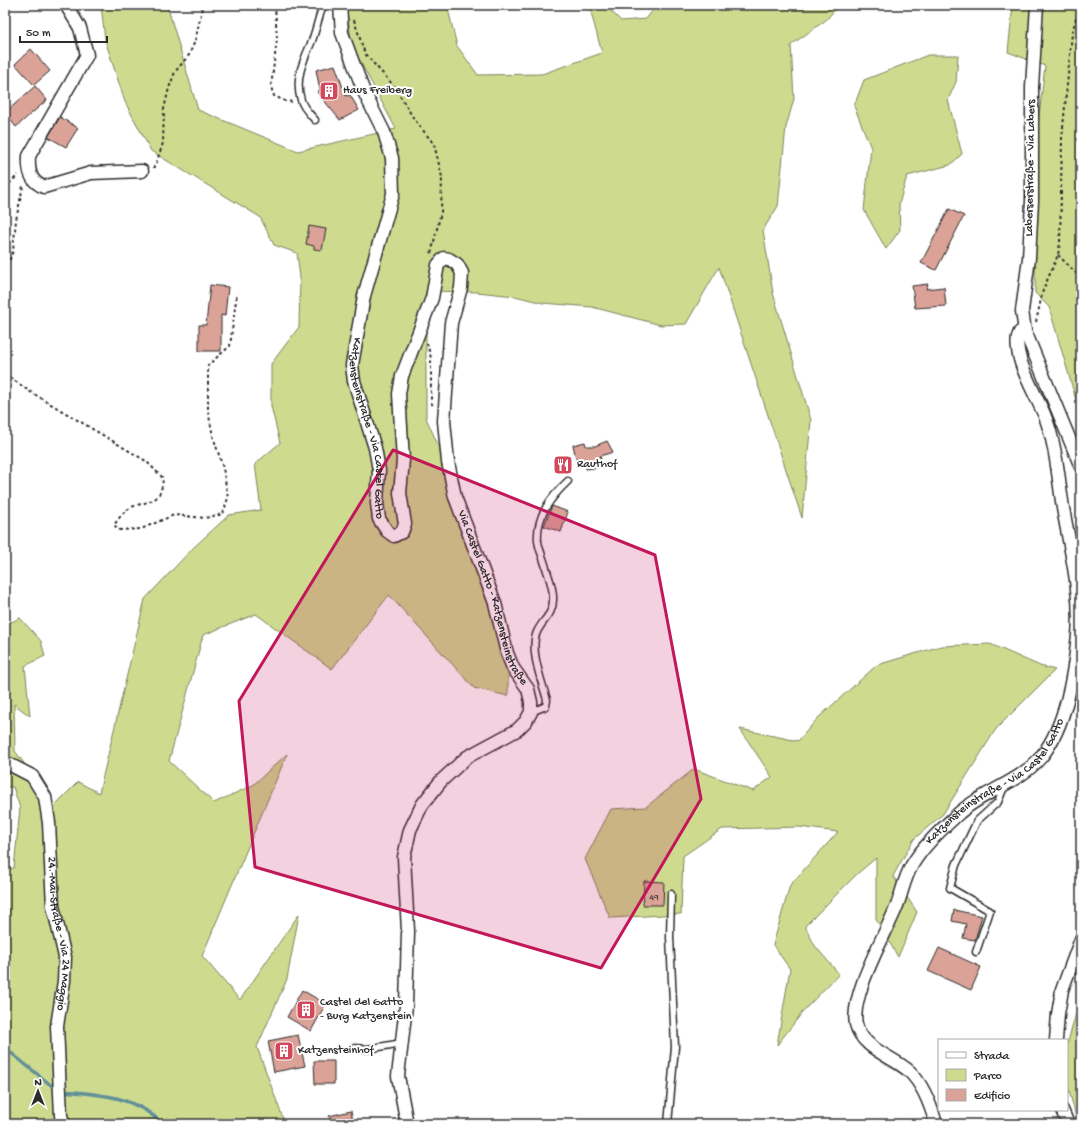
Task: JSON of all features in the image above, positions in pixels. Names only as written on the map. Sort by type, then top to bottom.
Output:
[{"type":"street","points":[[66,5],[80,28],[87,56],[29,156],[28,166],[32,179],[37,184],[44,187],[91,173],[142,171]]},
{"type":"street","name":"Katzensteinstraße - Via Castel Gatto","points":[[340,5],[342,32],[364,92],[384,132],[392,158],[393,194],[364,296],[352,365],[354,381],[376,448],[379,470],[377,503],[379,520],[387,531],[394,536],[402,532],[405,524],[400,493],[404,460],[399,394],[402,376],[423,326],[432,298],[438,265],[444,258],[457,264],[462,273],[461,288],[451,323],[444,421]]},
{"type":"street","name":"Laberserstraße - Via Labers","points":[[1037,5],[1032,87],[1032,201],[1029,258],[1022,311],[1025,331],[1081,467]]},
{"type":"street","name":"Katzensteinstraße - Via Castel Gatto","points":[[936,1124],[931,1108],[918,1080],[908,1070],[864,1040],[855,1020],[856,1006],[868,971],[900,898],[907,875],[916,859],[960,812],[979,799],[1020,776],[1042,756],[1056,732],[1065,707],[1076,649],[1079,614],[1049,428],[1019,354],[1018,336],[1020,332],[1025,331]]},
{"type":"street","name":"Via Castel Gatto - Katzensteinstraße","points":[[444,421],[448,462],[455,497],[495,603],[507,653],[513,668],[528,689],[532,702],[531,712]]},
{"type":"street","points":[[407,1124],[398,1076],[406,1006],[408,931],[404,857],[410,830],[422,805],[441,780],[467,757],[517,730],[526,721],[531,712]]},
{"type":"street","name":"24.-Mai-Straße - Via 24 Maggio","points":[[5,762],[32,776],[45,798],[49,823],[53,906],[65,957],[64,981],[57,1026],[60,1108],[64,1124]]},
{"type":"street","points":[[1056,1039],[1062,990],[1081,939]]},
{"type":"street","points":[[1062,1111],[1068,1124]]},
{"type":"lane","points":[[315,120],[300,100],[300,74],[303,57],[312,41],[322,5]]},
{"type":"lane","points":[[531,712],[546,706],[547,700],[534,649],[534,639],[538,630],[553,609],[554,593],[538,541],[543,513],[552,497],[568,481]]},
{"type":"lane","points":[[976,952],[990,911],[950,888],[956,865],[977,821],[998,802],[1004,786]]},
{"type":"lane","points":[[668,1124],[675,1047],[670,938],[671,894]]},
{"type":"lane","points":[[353,1048],[368,1049],[402,1043]]},
{"type":"path","points":[[142,171],[155,166],[163,143],[164,109],[169,88],[175,72],[189,55],[192,48],[202,5]]},
{"type":"path","points":[[275,5],[277,39],[271,88],[274,96],[284,101],[292,103],[300,100]]},
{"type":"path","points":[[1025,331],[1037,321],[1043,290],[1058,255],[1060,243],[1062,138],[1072,32],[1080,5]]},
{"type":"path","points":[[353,19],[365,54],[394,86],[414,118],[434,144],[442,177],[441,212],[430,260]]},
{"type":"path","points":[[5,188],[28,166]]},
{"type":"path","points":[[5,271],[13,251],[16,220],[28,166]]},
{"type":"path","points":[[1058,255],[1078,275],[1081,283]]},
{"type":"path","points":[[5,374],[29,392],[146,460],[163,478],[162,488],[154,501],[127,510],[114,525],[119,530],[141,529],[174,515],[205,518],[223,514],[228,498],[223,468],[213,436],[208,411],[208,365],[230,346],[237,293]]},
{"type":"path","points":[[423,326],[431,358],[431,402],[437,414],[444,421]]},
{"type":"highlighted area","points":[[393,450],[655,555],[701,799],[601,968],[255,867],[239,701]]},
{"type":"green space","points":[[101,5],[167,5],[198,110],[298,151],[396,129],[352,46],[346,5],[447,5],[457,46],[478,75],[542,74],[602,53],[589,5],[605,5],[621,21],[646,19],[657,5],[839,5],[826,20],[791,45],[794,99],[786,127],[778,206],[763,230],[773,293],[811,420],[802,518],[719,267],[686,324],[661,325],[592,307],[543,303],[515,296],[477,292],[426,291],[426,418],[451,474],[508,666],[508,696],[474,688],[389,595],[332,669],[256,614],[203,635],[169,761],[214,803],[253,785],[287,754],[202,956],[240,1000],[299,914],[287,979],[257,1047],[285,1124],[5,1124],[5,870],[14,868],[20,808],[13,787],[5,787],[5,629],[7,624],[20,618],[41,641],[45,656],[25,666],[30,716],[14,704],[15,751],[55,805],[78,782],[99,793],[145,599],[193,548],[229,515],[261,510],[255,464],[280,443],[271,406],[271,364],[299,327],[300,278],[297,253],[274,245],[260,217],[151,151],[125,102],[105,40]]},
{"type":"green space","points":[[1013,5],[1081,5],[1081,417],[1049,307],[1035,293],[1037,133],[1045,66],[1008,52]]},
{"type":"green space","points":[[928,55],[958,55],[956,82],[948,100],[962,154],[950,165],[907,176],[899,204],[900,230],[886,249],[864,210],[871,148],[854,106],[864,80]]},
{"type":"green space","points":[[990,644],[1040,666],[1055,670],[996,729],[943,814],[914,839],[893,876],[917,912],[898,957],[876,919],[876,858],[858,873],[805,926],[815,946],[839,974],[805,1009],[777,1045],[790,969],[773,945],[790,885],[838,832],[799,827],[722,829],[683,856],[681,914],[610,918],[585,859],[611,809],[646,807],[694,769],[753,791],[772,777],[740,729],[798,741],[818,718],[877,665],[941,646]]},
{"type":"green space","points":[[1081,996],[1081,1124],[1078,1124],[1068,1087],[1068,1042]]},
{"type":"building","points":[[31,49],[50,71],[34,85],[15,64]]},
{"type":"building","name":"Haus Freiberg","points":[[335,65],[346,96],[350,95],[359,110],[340,120],[317,92],[320,90],[316,70]]},
{"type":"building","points":[[35,86],[47,100],[16,127],[5,113]]},
{"type":"building","points":[[60,117],[78,128],[66,147],[48,137]]},
{"type":"building","points":[[949,209],[964,216],[936,270],[921,263]]},
{"type":"building","points":[[309,226],[326,229],[322,250],[314,249],[314,246],[306,244]]},
{"type":"building","points":[[928,284],[926,289],[944,287],[946,306],[915,308],[912,286]]},
{"type":"building","points":[[210,285],[228,287],[225,316],[221,315],[221,351],[199,351],[199,325],[206,325]]},
{"type":"building","points":[[607,441],[613,452],[600,456],[603,467],[586,469],[585,463],[577,463],[573,445],[585,442],[586,446],[595,446]]},
{"type":"building","points":[[552,506],[568,512],[561,532],[544,526]]},
{"type":"building","points":[[644,881],[664,882],[663,905],[643,905]]},
{"type":"building","points":[[954,910],[982,916],[975,940],[963,938],[966,924],[952,921]]},
{"type":"building","points":[[939,948],[981,967],[971,990],[928,971]]},
{"type":"building","name":"Castel del Gatto - Burg Katzenstein","points":[[302,990],[326,1004],[311,1031],[287,1017]]},
{"type":"building","name":"Katzensteinhof","points":[[298,1035],[305,1066],[274,1072],[268,1041]]},
{"type":"building","points":[[314,1061],[334,1061],[334,1084],[315,1084]]},
{"type":"building","points":[[351,1111],[354,1124],[331,1124],[329,1116]]},
{"type":"waterway","points":[[5,1048],[57,1090]]},
{"type":"waterway","points":[[63,1091],[116,1098],[140,1107],[152,1114],[163,1124]]},
{"type":"place","name":"Haus Freiberg","points":[[329,91]]},
{"type":"place","name":"Rauthof","points":[[563,465]]},
{"type":"place","name":"Castel del Gatto - Burg Katzenstein","points":[[306,1010]]},
{"type":"place","name":"Katzensteinhof","points":[[284,1051]]}]
